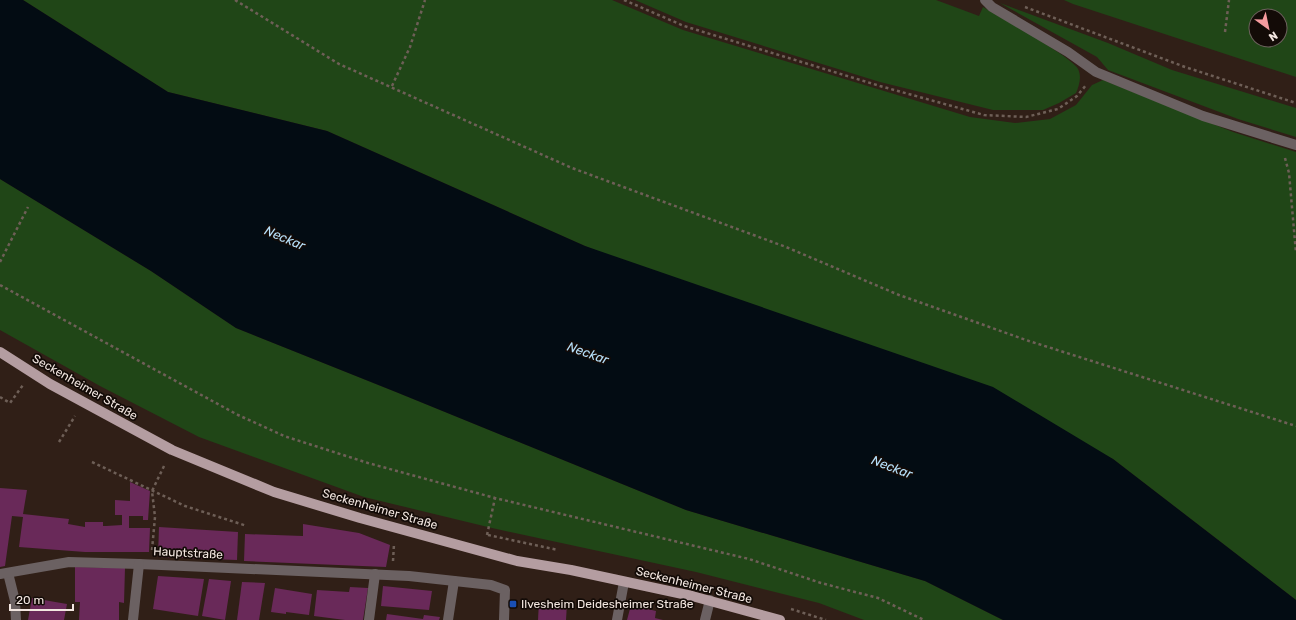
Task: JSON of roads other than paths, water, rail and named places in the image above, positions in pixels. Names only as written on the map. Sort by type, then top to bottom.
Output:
[{"type":"main road","name":"Seckenheimer Straße","points":[[0,352],[50,384],[172,450],[274,492],[360,518],[517,561],[710,600],[780,620]]},
{"type":"street","points":[[986,0],[992,6],[1068,52],[1096,72],[1203,116],[1296,145]]},
{"type":"street","name":"Hauptstraße","points":[[4,574],[69,562],[151,564],[376,574],[423,574],[454,581],[491,585],[505,590],[504,620]]},
{"type":"street","points":[[133,620],[139,564]]},
{"type":"street","points":[[4,574],[15,601],[16,620]]},
{"type":"street","points":[[369,620],[376,574]]},
{"type":"street","points":[[448,620],[454,581]]},
{"type":"street","points":[[617,620],[624,582]]},
{"type":"street","points":[[705,620],[710,600]]},
{"type":"water","name":"Neckar","points":[[0,0],[23,0],[168,92],[327,131],[585,246],[993,387],[1113,459],[1296,600],[1296,620],[1003,620],[925,581],[686,510],[236,328],[151,271],[0,179]]},
{"type":"place","name":"Ilvesheim Deidesheimer Straße","points":[[513,604]]}]
